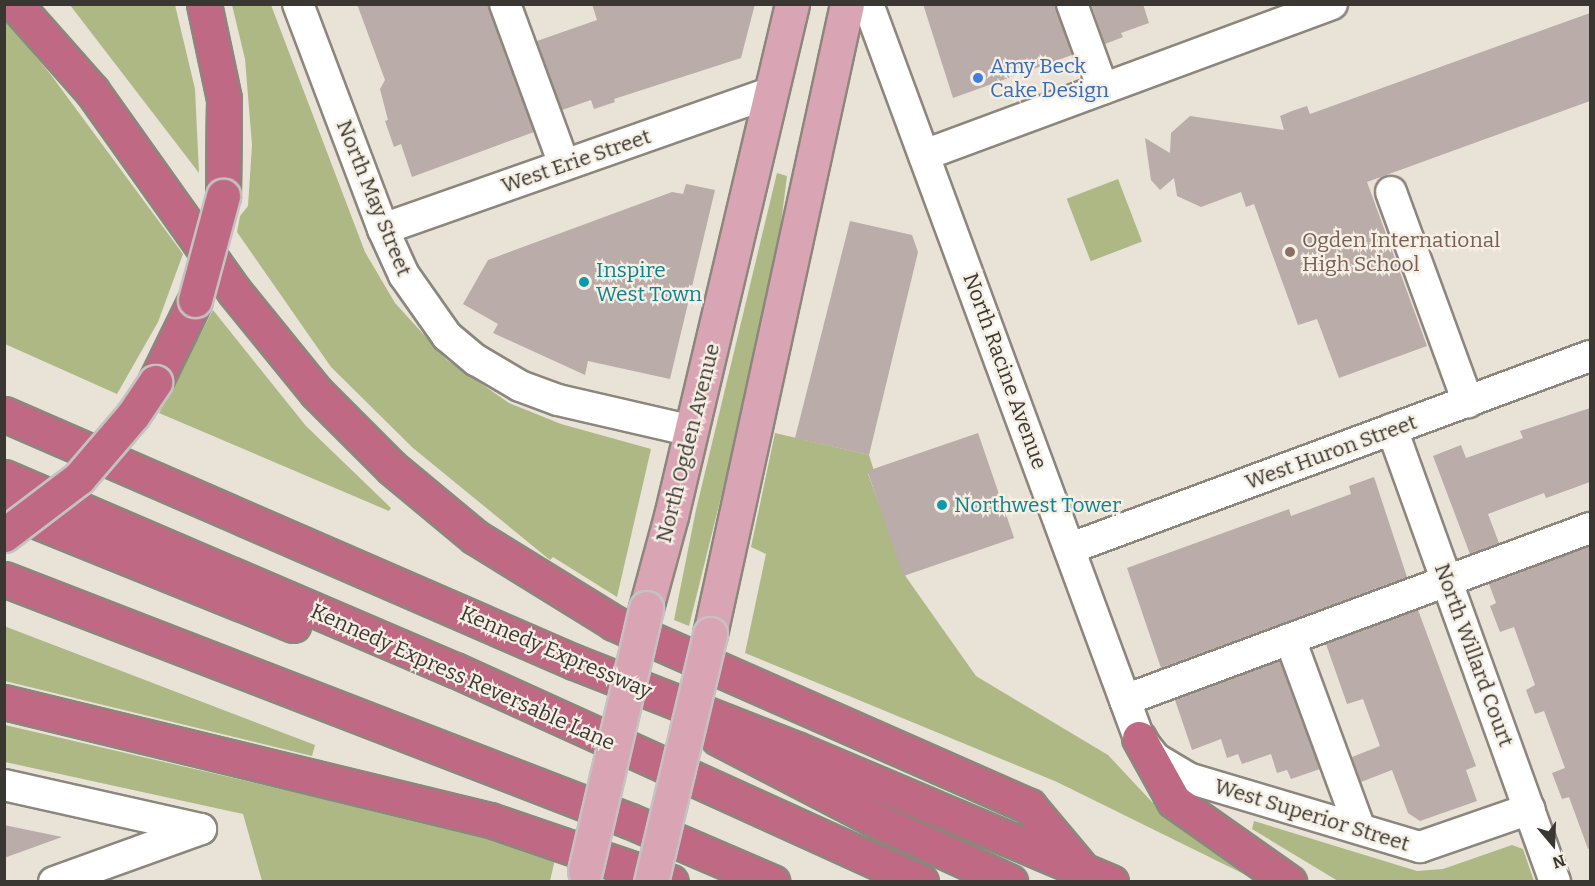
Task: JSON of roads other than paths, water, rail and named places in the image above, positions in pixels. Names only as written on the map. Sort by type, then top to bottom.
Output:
[{"type":"highway","points":[[15,4],[92,91],[234,291],[316,392],[392,468],[476,537],[614,623],[1029,806],[1081,868]]},
{"type":"highway","points":[[4,535],[79,478],[126,423],[155,382],[195,300],[223,196],[224,99],[204,4]]},
{"type":"highway","name":"Kennedy Expressway","points":[[4,414],[574,662],[796,749],[1112,882]]},
{"type":"highway","name":"Kennedy Express Reversable Lane","points":[[4,477],[455,670],[541,712],[921,882]]},
{"type":"highway","points":[[4,508],[453,690],[541,712]]},
{"type":"highway","points":[[4,579],[630,821],[772,882]]},
{"type":"highway","points":[[574,662],[882,823],[1010,882]]},
{"type":"highway","points":[[4,702],[490,820],[671,882]]},
{"type":"highway","points":[[1139,738],[1174,801],[1289,882]]},
{"type":"main road","name":"North Ogden Avenue","points":[[583,876],[646,608],[692,431],[792,4]]},
{"type":"main road","points":[[651,882],[710,634],[848,4]]},
{"type":"street","name":"North May Street","points":[[298,4],[382,229],[404,275],[426,310],[476,360],[520,387],[558,400],[692,431]]},
{"type":"street","points":[[505,4],[564,165]]},
{"type":"street","name":"North Racine Avenue","points":[[868,4],[1071,548],[1139,738]]},
{"type":"street","points":[[1072,4],[1103,89]]},
{"type":"street","points":[[924,155],[1332,4]]},
{"type":"street","name":"West Erie Street","points":[[382,229],[770,93]]},
{"type":"street","points":[[1391,192],[1468,402]]},
{"type":"street","name":"West Huron Street","points":[[1071,548],[1590,356]]},
{"type":"street","name":"North Willard Court","points":[[1392,429],[1556,882]]},
{"type":"street","points":[[1125,700],[1590,528]]},
{"type":"street","points":[[1290,639],[1360,829]]},
{"type":"street","name":"West Superior Street","points":[[1139,738],[1155,758],[1188,778],[1420,848],[1530,809]]},
{"type":"street","points":[[4,785],[201,829],[54,882]]},
{"type":"place","name":"Amy Beck Cake Design","points":[[978,78]]},
{"type":"place","name":"Ogden International High School","points":[[1290,252]]},
{"type":"place","name":"Inspire West Town","points":[[584,282]]},
{"type":"place","name":"Northwest Tower","points":[[942,505]]}]
